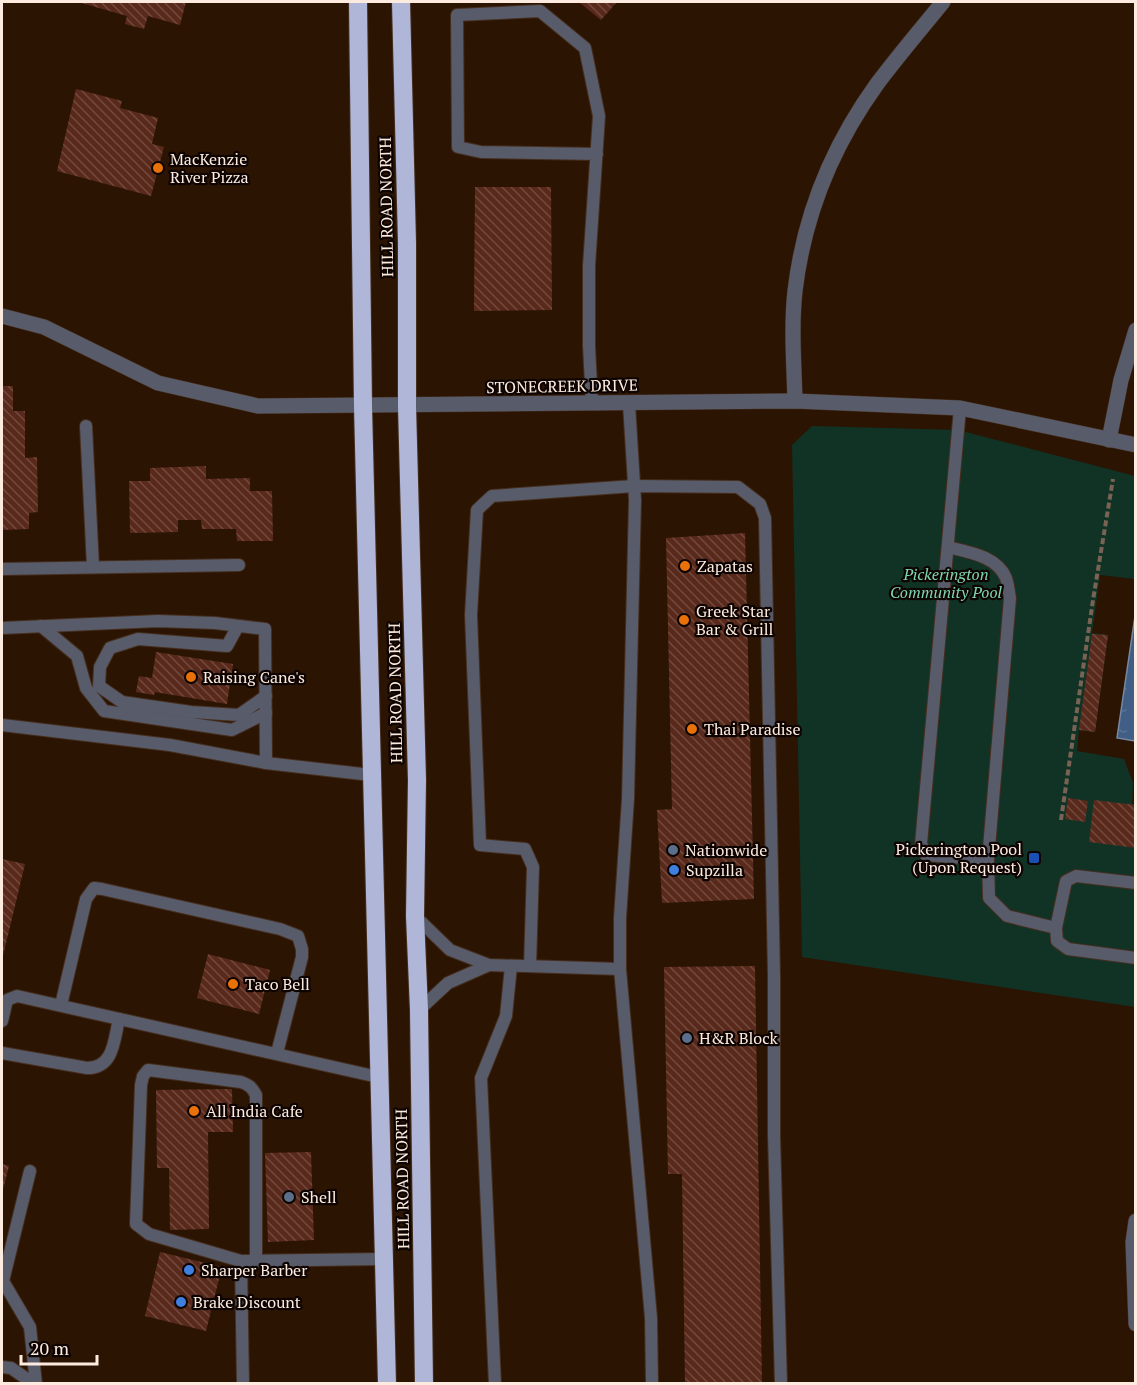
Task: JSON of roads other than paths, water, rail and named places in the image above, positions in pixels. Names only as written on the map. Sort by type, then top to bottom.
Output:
[{"type":"highway","name":"HILL ROAD NORTH","points":[[358,2],[363,406],[387,1383]]},
{"type":"highway","name":"HILL ROAD NORTH","points":[[401,2],[407,243],[407,406],[417,780],[415,916],[419,1010],[424,1383]]},
{"type":"street","points":[[795,401],[795,291],[809,217],[830,163],[857,115],[878,83],[943,2]]},
{"type":"street","name":"STONECREEK DRIVE","points":[[2,316],[44,327],[158,383],[258,406],[795,401],[960,408],[1136,445]]},
{"type":"street","points":[[1109,440],[1121,380],[1136,330]]},
{"type":"street","points":[[1136,1221],[1133,1242],[1136,1324]]},
{"type":"lane","points":[[592,404],[589,266],[597,154],[599,116],[585,48],[540,11],[457,15],[458,147],[481,152],[597,154]]},
{"type":"lane","points":[[629,404],[634,486],[628,799],[620,918],[620,969],[651,1318],[652,1383]]},
{"type":"lane","points":[[960,408],[921,844],[926,855],[988,860]]},
{"type":"lane","points":[[86,426],[93,567]]},
{"type":"lane","points":[[530,966],[533,867],[525,849],[480,845],[471,615],[477,510],[492,496],[634,486],[738,487],[760,504],[765,518],[774,965],[774,1136],[781,1383]]},
{"type":"lane","points":[[948,548],[976,553],[994,563],[1006,577],[1010,598],[988,860],[989,898],[1007,916],[1056,928]]},
{"type":"lane","points":[[2,569],[239,565]]},
{"type":"lane","points":[[2,628],[158,621],[214,623],[265,630],[266,763]]},
{"type":"lane","points":[[41,626],[77,656],[86,688],[104,711],[232,730],[266,713]]},
{"type":"lane","points":[[238,626],[227,645],[138,639],[110,648],[100,668],[99,686],[122,702],[191,712],[239,715],[266,696]]},
{"type":"lane","points":[[2,725],[170,745],[266,763],[371,775]]},
{"type":"lane","points":[[1136,883],[1076,876],[1066,880],[1056,928],[1057,941],[1068,949],[1136,958]]},
{"type":"lane","points":[[61,1005],[89,892],[94,888],[280,928],[298,936],[302,957],[277,1053]]},
{"type":"lane","points":[[415,916],[450,950],[489,965],[620,969]]},
{"type":"lane","points":[[419,1010],[448,983],[489,965]]},
{"type":"lane","points":[[495,1383],[481,1078],[506,1016],[511,966]]},
{"type":"lane","points":[[2,1021],[5,1005],[11,998],[17,996],[378,1077]]},
{"type":"lane","points":[[2,1053],[87,1068],[98,1067],[109,1058],[119,1019]]},
{"type":"lane","points":[[256,1260],[256,1095],[252,1088],[241,1082],[148,1070],[143,1076],[141,1085],[136,1224],[149,1234],[241,1260],[256,1260],[383,1259]]},
{"type":"lane","points":[[30,1171],[2,1281],[30,1327],[35,1383]]},
{"type":"lane","points":[[241,1260],[243,1383]]},
{"type":"lane","points":[[2,1367],[11,1368],[35,1383]]},
{"type":"water","points":[[1135,616],[1136,741],[1117,738]]},
{"type":"place","name":"MacKenzie River Pizza","points":[[158,168]]},
{"type":"place","name":"Zapatas","points":[[685,566]]},
{"type":"place","name":"Greek Star Bar & Grill","points":[[684,620]]},
{"type":"place","name":"Raising Cane's","points":[[191,677]]},
{"type":"place","name":"Thai Paradise","points":[[692,729]]},
{"type":"place","name":"Nationwide","points":[[673,850]]},
{"type":"place","name":"Pickerington Pool (Upon Request)","points":[[1034,858]]},
{"type":"place","name":"Supzilla","points":[[674,870]]},
{"type":"place","name":"Taco Bell","points":[[233,984]]},
{"type":"place","name":"H&R Block","points":[[687,1038]]},
{"type":"place","name":"All India Cafe","points":[[194,1111]]},
{"type":"place","name":"Shell","points":[[289,1197]]},
{"type":"place","name":"Sharper Barber","points":[[189,1270]]},
{"type":"place","name":"Brake Discount","points":[[181,1302]]},
{"type":"park label","name":"Pickerington Community Pool","points":[[946,583]]}]
